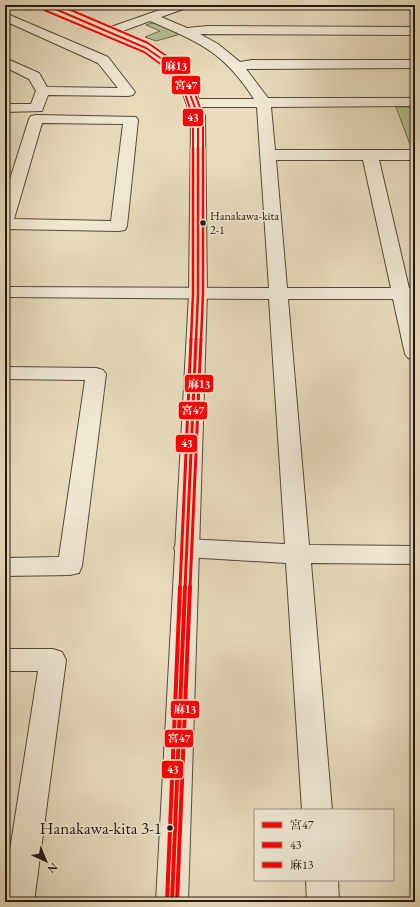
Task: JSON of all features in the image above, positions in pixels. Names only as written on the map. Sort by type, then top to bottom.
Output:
[{"type":"street","points":[[46,5],[146,48],[165,61],[187,86],[198,116],[198,294],[172,902]]},
{"type":"street","points":[[109,32],[185,5]]},
{"type":"street","points":[[5,17],[103,60],[128,92],[43,91]]},
{"type":"street","points":[[150,17],[185,32],[212,46],[236,66],[264,103],[317,809]]},
{"type":"street","points":[[185,32],[208,30],[415,31]]},
{"type":"street","points":[[5,62],[34,76],[43,91],[38,108],[5,108]]},
{"type":"street","points":[[236,66],[252,64],[415,64]]},
{"type":"street","points":[[194,103],[415,102]]},
{"type":"street","points":[[36,119],[132,120],[119,226],[5,223],[36,119]]},
{"type":"street","points":[[268,155],[415,155]]},
{"type":"street","points":[[370,155],[408,294],[415,354]]},
{"type":"street","points":[[5,292],[408,294]]},
{"type":"street","points":[[5,373],[96,374],[70,566],[5,567]]},
{"type":"street","points":[[186,548],[298,554],[415,554]]},
{"type":"street","points":[[5,660],[53,660],[18,902]]},
{"type":"street","points":[[322,881],[323,902]]},
{"type":"green space","points":[[157,23],[181,34],[156,41],[145,37],[160,31],[146,25]]},
{"type":"green space","points":[[396,107],[415,107],[415,150],[412,150]]},
{"type":"transit line","name":"宮47","points":[[46,5],[146,48],[165,61],[187,86],[198,116],[198,294],[172,902]]},
{"type":"transit line","name":"麻13","points":[[59,5],[148,43],[168,57],[191,83],[203,116],[203,294],[177,902]]},
{"type":"transit line","name":"43","points":[[44,10],[144,52],[162,65],[183,88],[193,117],[193,294],[167,902]]},
{"type":"place","name":"Hanakawa-kita 2-1","points":[[203,223]]},
{"type":"place","name":"Hanakawa-kita 3-1","points":[[170,828]]}]
